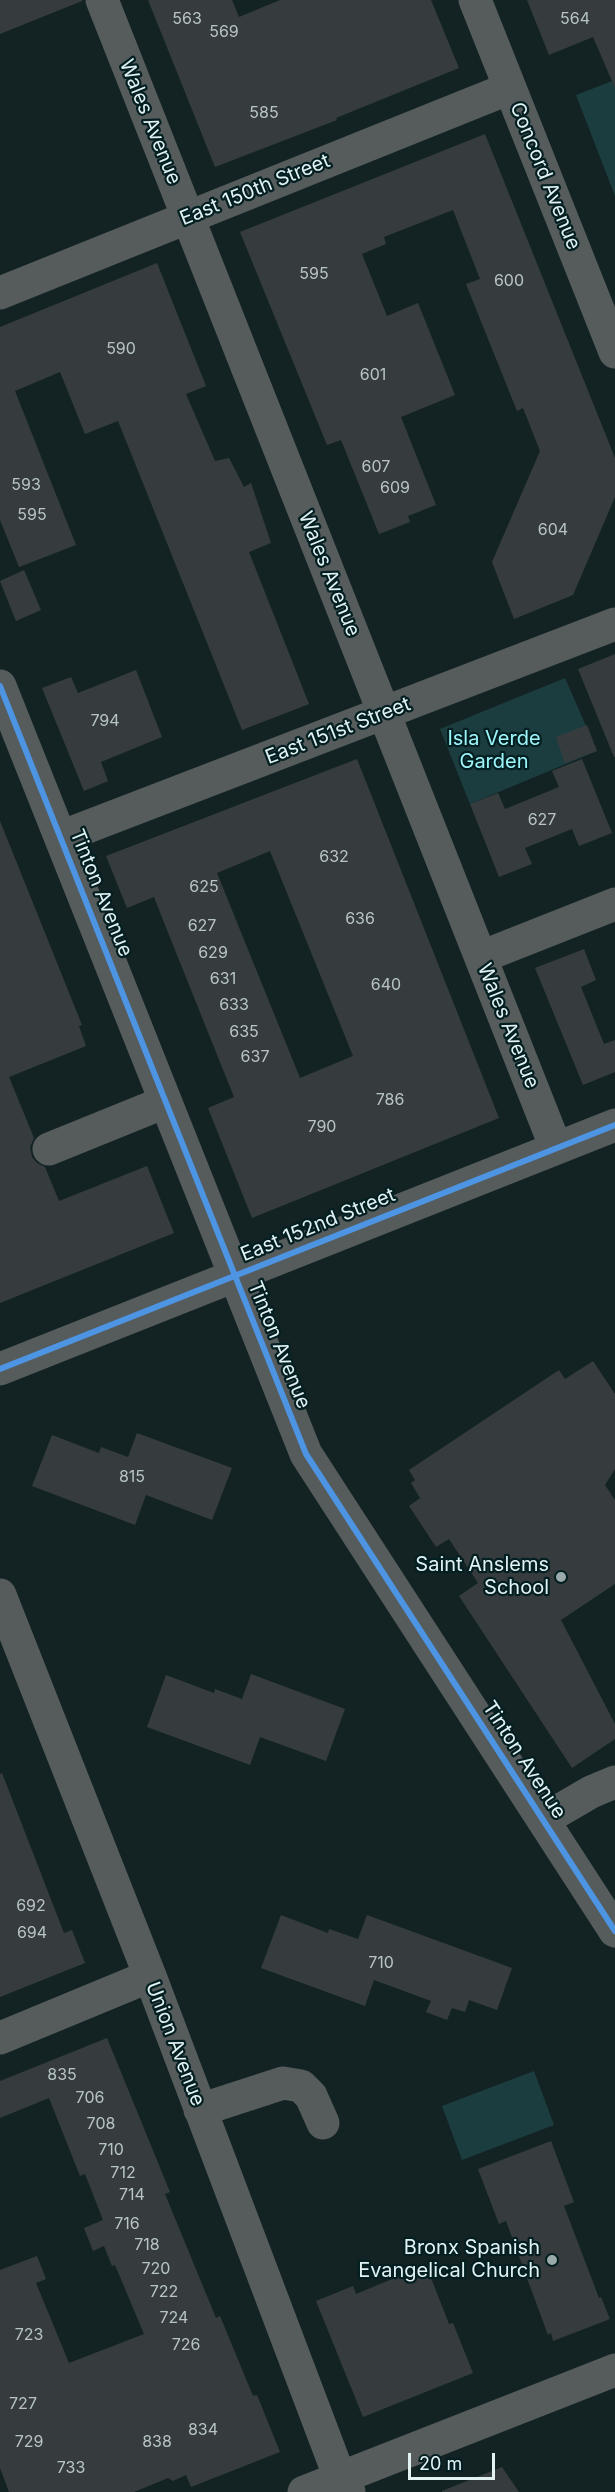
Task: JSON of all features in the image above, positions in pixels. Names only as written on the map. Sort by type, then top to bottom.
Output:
[{"type":"street","name":"Wales Avenue","points":[[102,0],[556,1148]]},
{"type":"street","name":"Concord Avenue","points":[[475,0],[615,352]]},
{"type":"street","name":"East 150th Street","points":[[0,293],[510,88]]},
{"type":"street","name":"East 151st Street","points":[[62,837],[615,624]]},
{"type":"street","name":"Tinton Avenue","points":[[0,686],[306,1454],[615,1931]]},
{"type":"street","points":[[481,957],[615,904]]},
{"type":"street","points":[[49,1149],[165,1102]]},
{"type":"street","name":"East 152nd Street","points":[[0,1369],[615,1125]]},
{"type":"street","name":"Union Avenue","points":[[0,1595],[150,1976],[345,2485]]},
{"type":"street","points":[[543,1820],[591,1792],[615,1782]]},
{"type":"street","points":[[0,2038],[150,1976]]},
{"type":"street","points":[[200,2110],[283,2083],[301,2086],[311,2096],[323,2123]]},
{"type":"street","points":[[304,2492],[345,2485],[615,2370]]},
{"type":"green space","points":[[615,80],[615,196],[576,95]]},
{"type":"green space","name":"Isla Verde Garden","points":[[565,678],[597,751],[470,804],[440,729]]},
{"type":"green space","points":[[534,2071],[554,2125],[462,2160],[442,2106]]},
{"type":"building","points":[[0,0],[82,0],[82,1],[0,34]]},
{"type":"building","points":[[148,0],[232,0],[239,17],[280,0],[431,0],[459,68],[336,118],[337,120],[215,167]]},
{"type":"building","points":[[527,0],[615,0],[615,88],[593,37],[549,55]]},
{"type":"building","points":[[485,134],[615,458],[615,497],[573,595],[514,619],[492,562],[540,451],[523,408],[517,411],[466,284],[480,279],[453,210],[384,237],[386,244],[362,254],[387,316],[418,303],[455,395],[401,417],[436,505],[408,516],[410,522],[379,534],[341,440],[327,445],[240,232]]},
{"type":"building","points":[[157,263],[206,386],[186,394],[215,461],[229,458],[244,487],[251,483],[271,543],[249,552],[309,704],[242,730],[118,421],[85,434],[60,372],[15,391],[76,545],[19,567],[0,520],[0,327]]},
{"type":"building","points":[[24,570],[41,610],[16,621],[0,581]]},
{"type":"building","points":[[615,654],[615,757],[614,757],[578,669]]},
{"type":"building","points":[[136,670],[162,737],[101,762],[108,781],[84,791],[42,688],[71,677],[78,693]]},
{"type":"building","points":[[587,725],[597,751],[565,763],[556,737]]},
{"type":"building","points":[[357,759],[499,1118],[252,1218],[208,1108],[234,1097],[154,897],[127,908],[106,856]],"holes":[[[270,851],[353,1056],[300,1078],[217,873]]]},
{"type":"building","points":[[582,759],[612,833],[579,846],[572,829],[525,848],[532,864],[499,877],[470,804],[498,793],[505,809],[559,787],[552,771]]},
{"type":"building","points":[[0,821],[82,1025],[79,1026],[86,1046],[9,1077],[34,1138],[30,1147],[32,1157],[45,1167],[59,1201],[147,1166],[174,1233],[0,1303]]},
{"type":"building","points":[[584,949],[596,980],[581,987],[604,1044],[615,1040],[615,1072],[583,1085],[535,968]]},
{"type":"building","points":[[593,1361],[615,1394],[615,1469],[605,1485],[615,1500],[615,1584],[561,1620],[615,1724],[615,1739],[572,1768],[459,1596],[478,1583],[449,1539],[436,1547],[409,1506],[420,1498],[411,1483],[415,1480],[409,1470],[559,1370],[565,1379]]},
{"type":"building","points":[[137,1433],[232,1468],[212,1520],[146,1495],[135,1525],[32,1486],[52,1435],[99,1453],[101,1447],[128,1457]]},
{"type":"building","points":[[251,1674],[345,1709],[326,1761],[260,1737],[250,1765],[147,1727],[166,1675],[214,1693],[215,1689],[242,1699]]},
{"type":"building","points":[[2,1773],[64,1933],[72,1930],[85,1963],[0,1997],[0,1774]]},
{"type":"building","points":[[281,1915],[328,1933],[329,1929],[358,1939],[367,1915],[512,1968],[497,2010],[469,2000],[465,2012],[452,2008],[447,2020],[426,2012],[431,2001],[374,1980],[365,2006],[261,1968]]},
{"type":"building","points":[[107,2038],[170,2192],[165,2194],[216,2318],[220,2316],[253,2396],[257,2395],[280,2452],[191,2487],[186,2475],[173,2481],[168,2478],[134,2492],[9,2492],[0,2468],[0,2270],[37,2256],[46,2279],[36,2283],[69,2363],[144,2334],[115,2265],[112,2266],[104,2246],[93,2251],[84,2228],[103,2220],[85,2174],[80,2176],[49,2098],[0,2118],[0,2081]]},
{"type":"building","name":"Bronx Spanish Evangelical Church","points":[[551,2141],[574,2202],[564,2206],[599,2298],[601,2297],[610,2319],[553,2341],[551,2333],[548,2335],[506,2221],[499,2224],[478,2169]]},
{"type":"building","points":[[426,2265],[449,2324],[453,2323],[473,2373],[363,2417],[316,2301],[353,2286],[356,2294]]},
{"type":"building","points":[[502,2467],[519,2492],[442,2492],[442,2491]]},
{"type":"cycle path","points":[[0,686],[306,1454],[615,1931]]},
{"type":"cycle path","points":[[0,1369],[615,1125]]},
{"type":"place","name":"Saint Anslems School","points":[[561,1577]]},
{"type":"place","name":"Bronx Spanish Evangelical Church","points":[[552,2260]]}]
